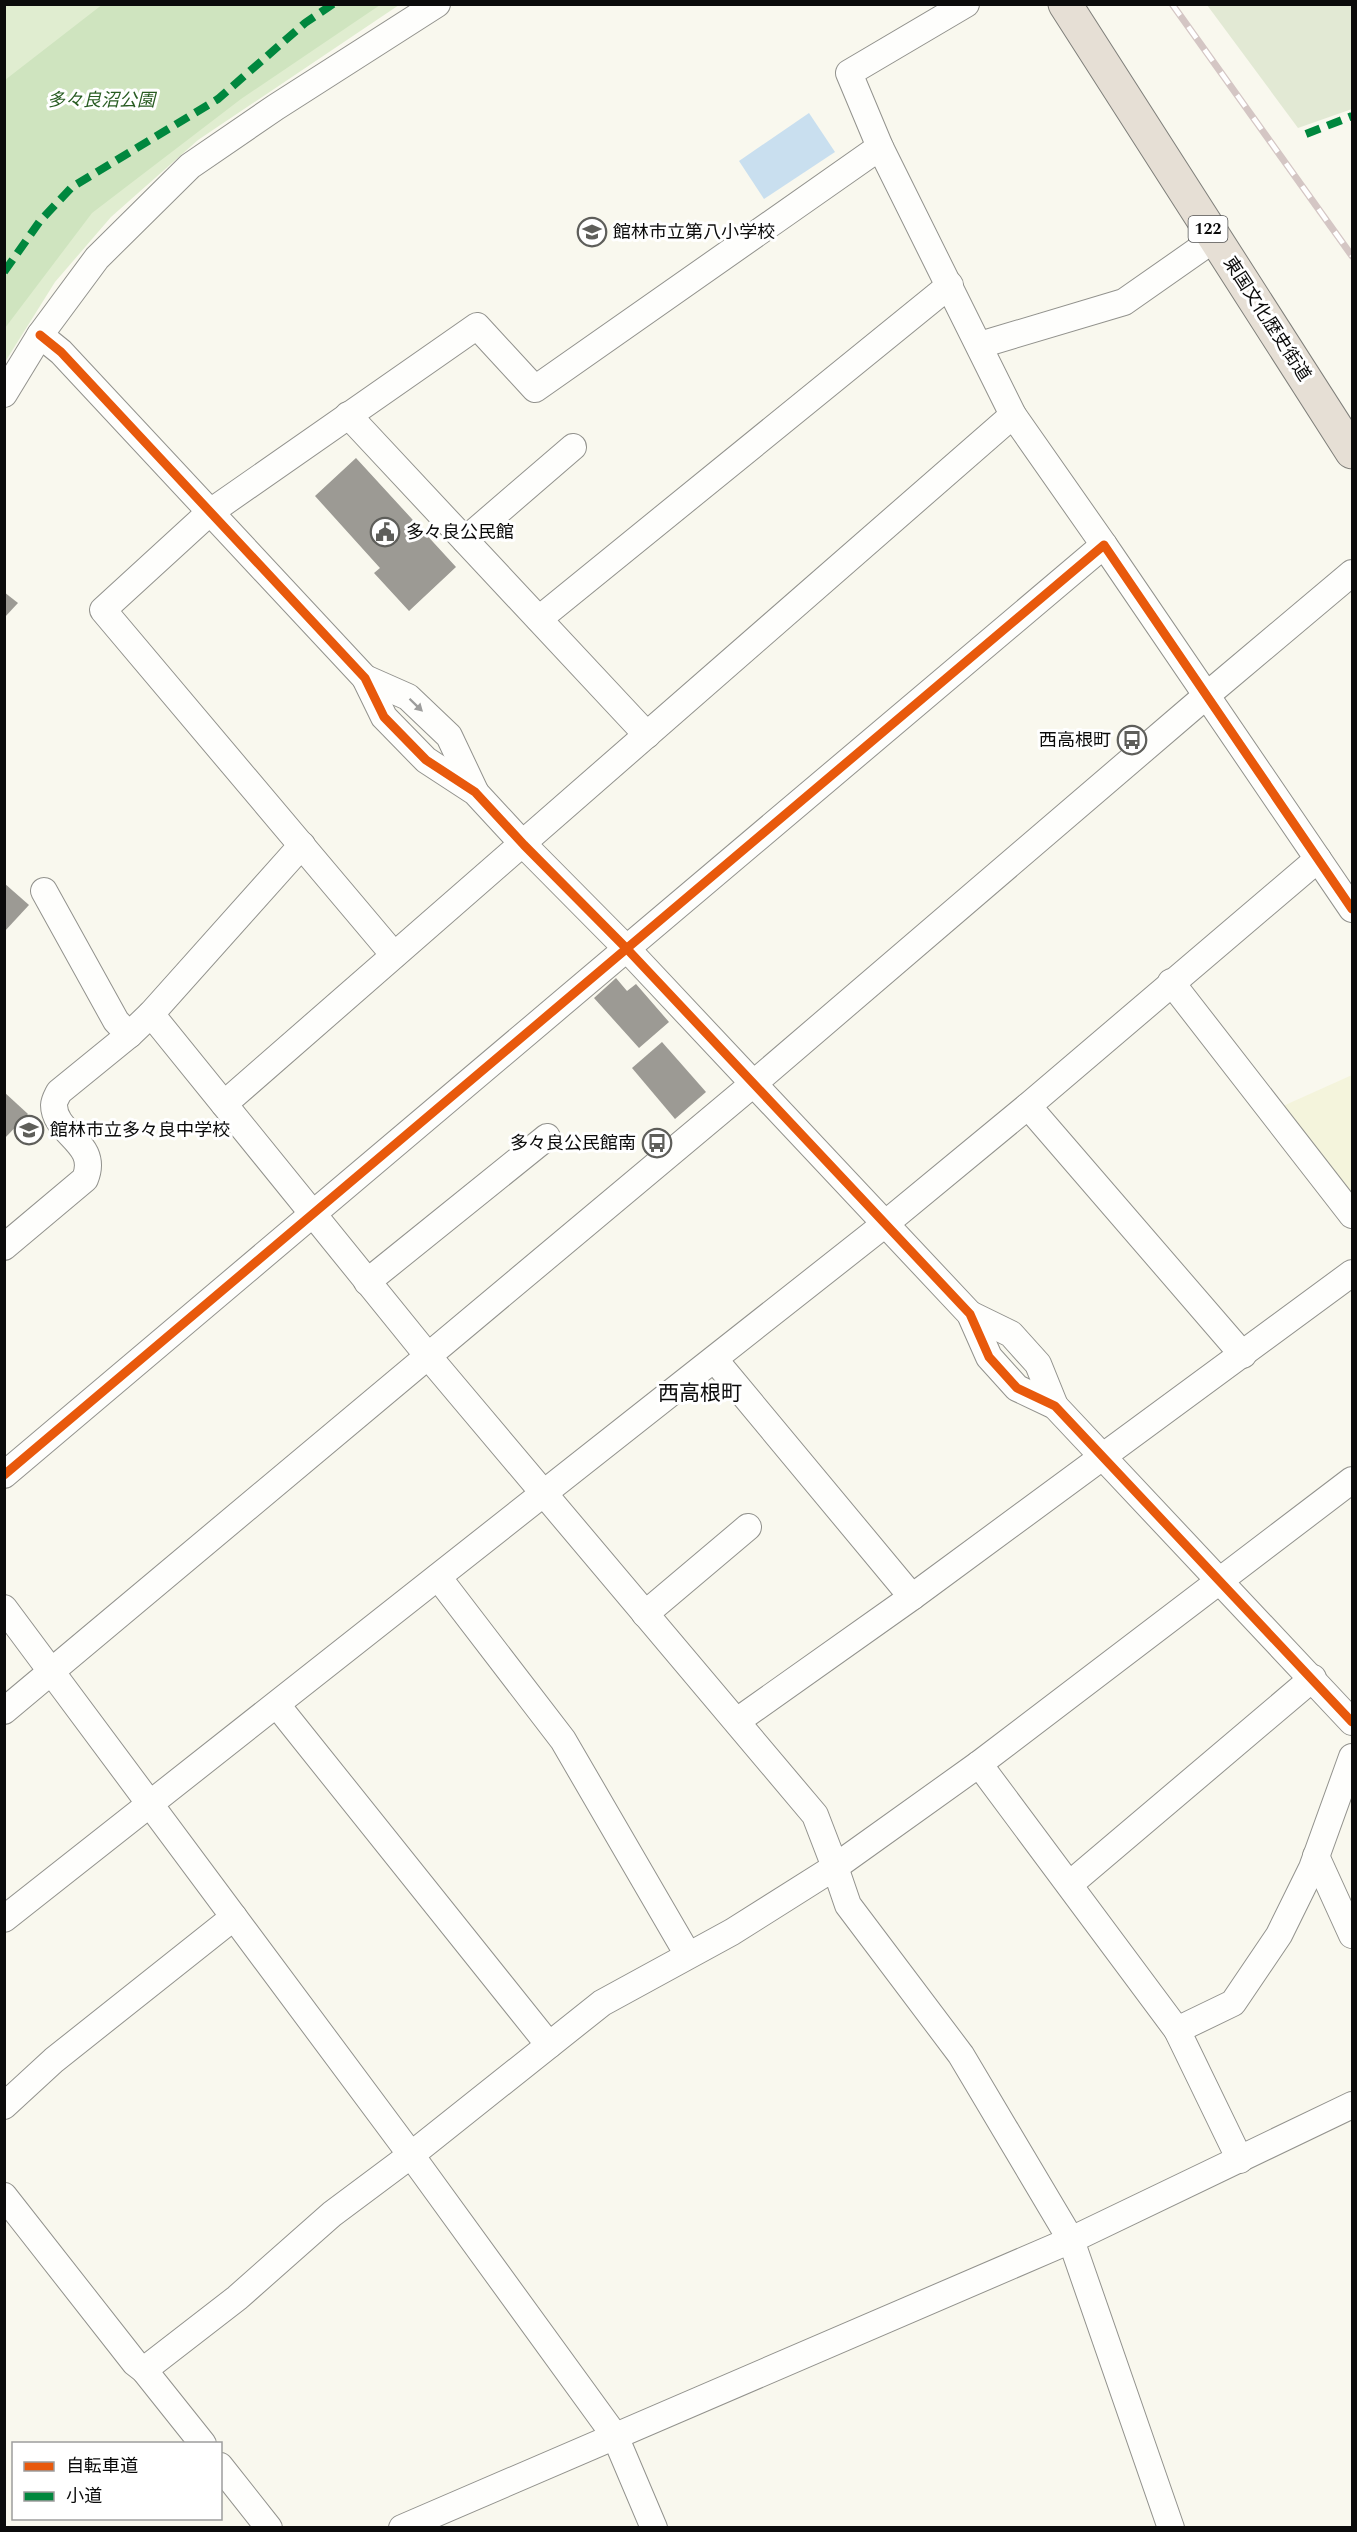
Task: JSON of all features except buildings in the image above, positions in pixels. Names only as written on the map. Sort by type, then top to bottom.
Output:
[{"type":"highway","name":"東国文化歴史街道","points":[[1065,4],[1353,452]]},
{"type":"street","points":[[4,394],[40,335],[97,258],[190,166],[437,4]]},
{"type":"street","points":[[966,4],[849,73],[880,147],[1013,415],[1353,909]]},
{"type":"street","points":[[394,955],[103,610],[209,513],[477,326],[536,389],[880,147]]},
{"type":"street","points":[[980,345],[1124,302],[1215,239]]},
{"type":"street","points":[[539,619],[950,285]]},
{"type":"street","points":[[40,335],[61,352],[365,678],[408,697],[449,736],[475,792],[628,950],[970,1314],[1011,1334],[1038,1364],[1055,1406],[1353,1722]]},
{"type":"street","points":[[348,415],[647,735]]},
{"type":"street","points":[[225,1104],[394,955],[524,845],[1013,415]]},
{"type":"street","points":[[465,540],[573,447]]},
{"type":"street","points":[[4,1475],[628,950],[1104,545]]},
{"type":"street","points":[[4,1711],[753,1084],[1353,573]]},
{"type":"street","points":[[4,1247],[85,1179],[90,1168],[88,1157],[56,1114],[54,1104],[58,1092],[129,1035],[151,1014],[302,845]]},
{"type":"street","points":[[4,1918],[885,1224],[1028,1106],[1318,859]]},
{"type":"street","points":[[44,891],[116,1021],[129,1035]]},
{"type":"street","points":[[1171,982],[1353,1215]]},
{"type":"street","points":[[151,1014],[225,1104],[311,1215],[543,1494],[815,1815],[848,1905],[961,2055],[1071,2240],[1170,2528]]},
{"type":"street","points":[[1028,1106],[1243,1355]]},
{"type":"street","points":[[367,1282],[547,1137]]},
{"type":"street","points":[[737,1721],[912,1596],[1353,1273]]},
{"type":"street","points":[[715,1359],[912,1596]]},
{"type":"street","points":[[144,2370],[237,2298],[332,2214],[411,2155],[602,2003],[732,1932],[835,1867],[979,1764],[1353,1480]]},
{"type":"street","points":[[645,1614],[748,1527]]},
{"type":"street","points":[[438,1577],[563,1740],[687,1955]]},
{"type":"street","points":[[4,1608],[411,2155],[615,2436],[654,2528]]},
{"type":"street","points":[[1070,1884],[1313,1678]]},
{"type":"street","points":[[277,1705],[549,2045]]},
{"type":"street","points":[[1177,2030],[1233,2003],[1279,1935],[1317,1856],[1353,1758]]},
{"type":"street","points":[[979,1764],[1177,2030],[1240,2160]]},
{"type":"street","points":[[1317,1856],[1353,1935]]},
{"type":"street","points":[[4,2106],[54,2060],[234,1917]]},
{"type":"street","points":[[402,2528],[1071,2240],[1353,2105]]},
{"type":"street","points":[[4,2196],[135,2363],[144,2370],[201,2442]]},
{"type":"street","points":[[222,2469],[269,2528]]},
{"type":"green space","name":"多々良沼公園","points":[[103,4],[380,5],[241,99],[92,213],[5,328],[5,80]]},
{"type":"green space","name":"多々良沼公園","points":[[5,5],[399,5],[198,140],[111,217],[55,282],[5,362]]},
{"type":"green space","points":[[1207,5],[1352,5],[1352,109],[1298,128]]},
{"type":"green space","points":[[1352,1075],[1352,1197],[1283,1106]]},
{"type":"water","points":[[809,113],[835,152],[764,199],[739,161]]},
{"type":"railway","points":[[1172,4],[1352,256]]},
{"type":"marked path","points":[[4,272],[40,221],[72,187],[218,99],[305,23],[333,4]]},
{"type":"marked path","points":[[1306,134],[1352,116]]},
{"type":"cycle path","points":[[40,335],[61,352],[365,678],[384,717],[426,760],[475,792],[628,950],[970,1314],[989,1357],[1017,1388],[1055,1406],[1352,1722]]},
{"type":"cycle path","points":[[4,1475],[1104,545],[1352,909]]},
{"type":"place","name":"館林市立第八小学校","points":[[592,232]]},
{"type":"place","name":"多々良公民館","points":[[385,532]]},
{"type":"place","name":"西高根町","points":[[1132,740]]},
{"type":"place","name":"館林市立多々良中学校","points":[[29,1130]]},
{"type":"place","name":"多々良公民館南","points":[[657,1143]]},
{"type":"district","name":"西高根町","points":[[700,1394]]}]
